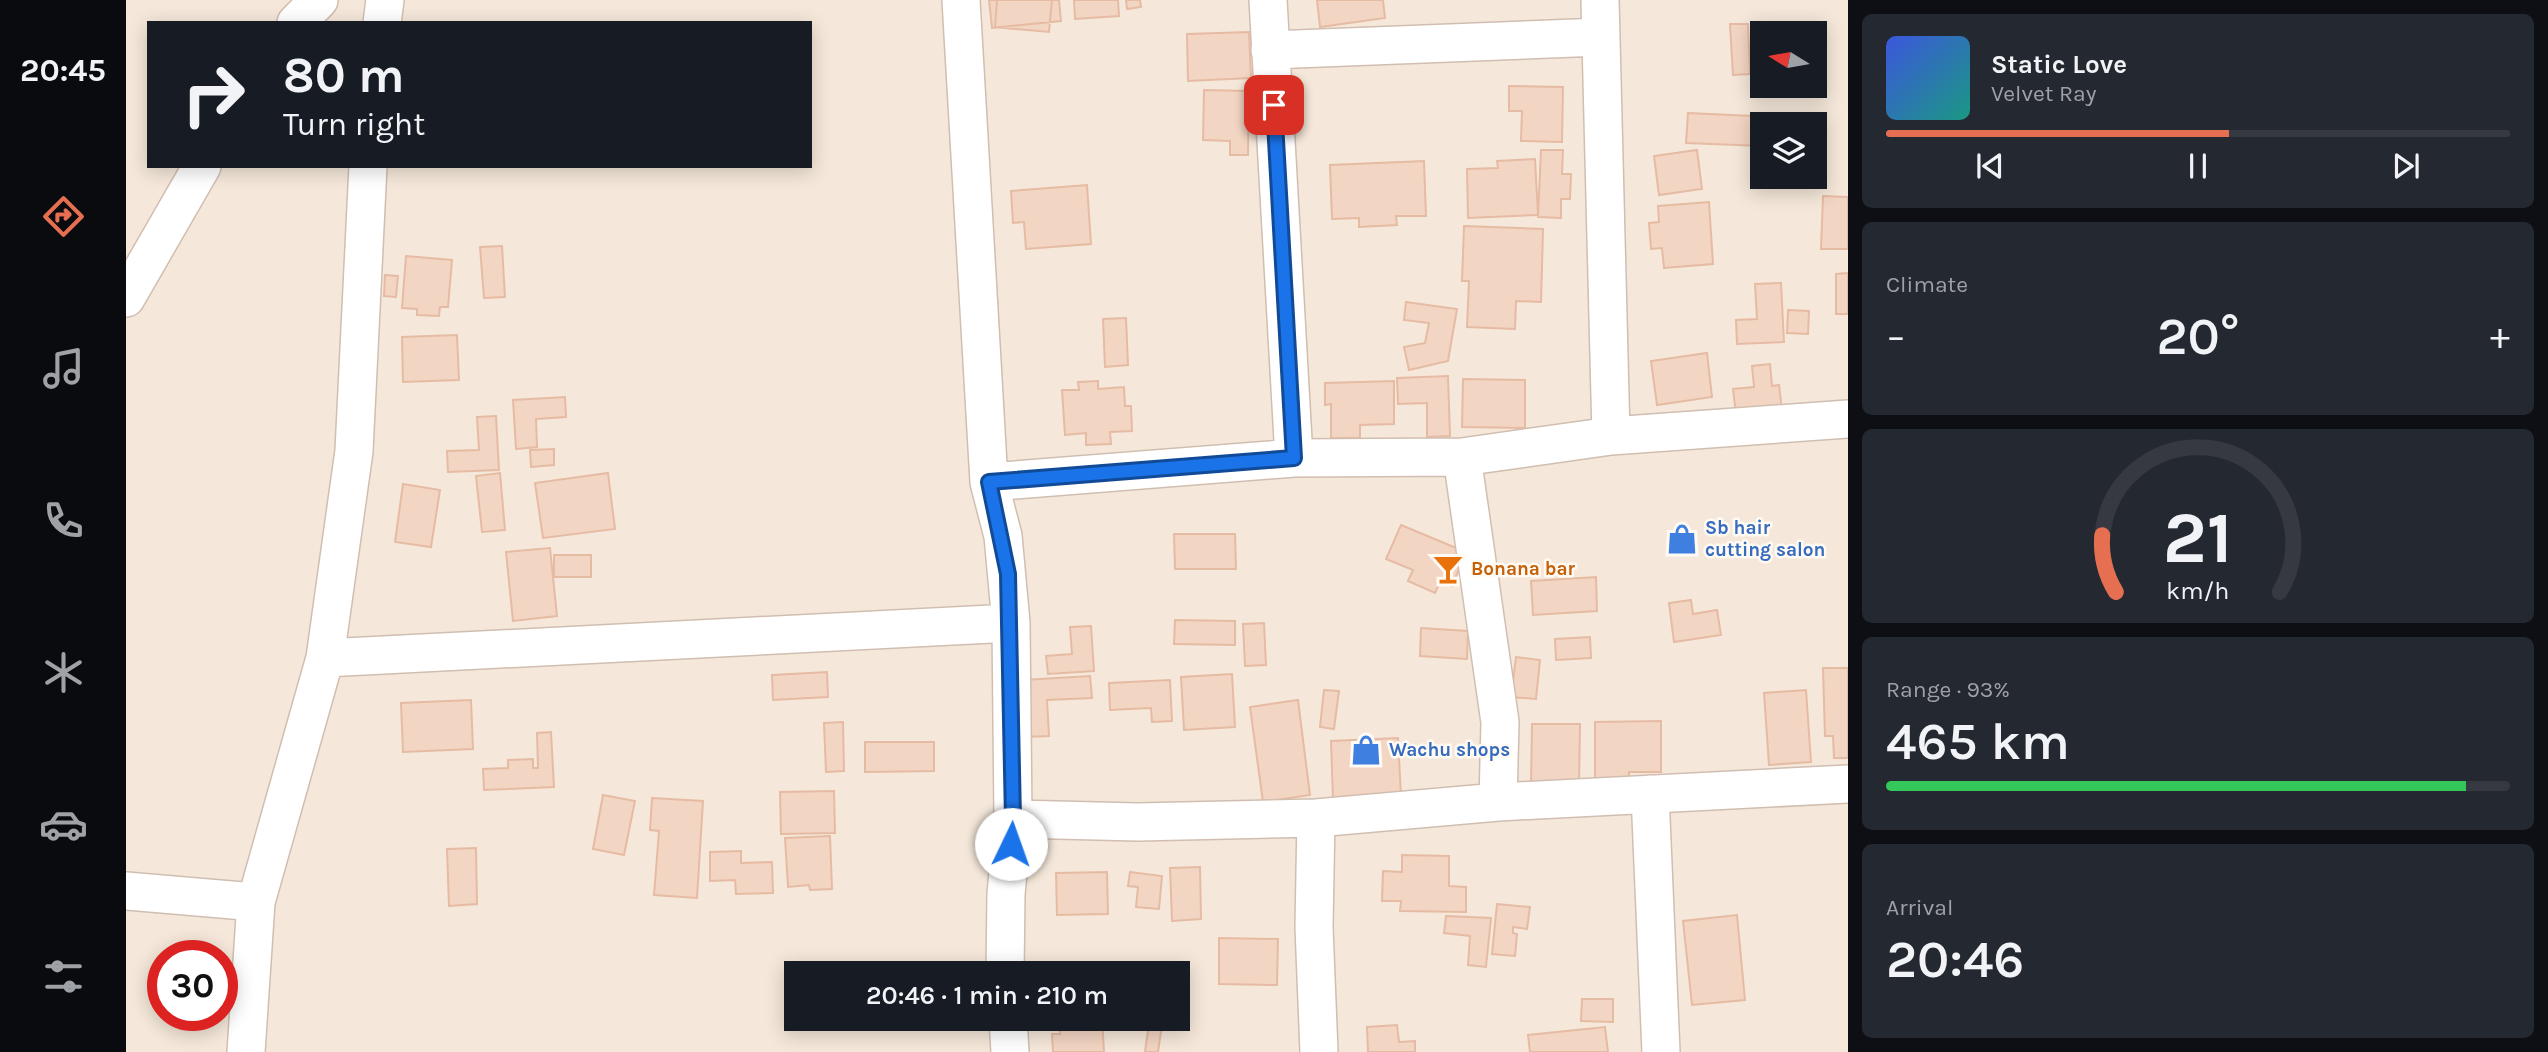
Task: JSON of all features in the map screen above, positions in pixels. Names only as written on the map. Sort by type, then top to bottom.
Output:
[{"type":"street","points":[[298,21],[319,0]]},
{"type":"street","points":[[382,21],[385,0]]},
{"type":"street","points":[[961,0],[989,482],[1003,536],[1011,624],[1013,819],[1006,894],[1006,961]]},
{"type":"street","points":[[1268,0],[1294,458]]},
{"type":"street","points":[[1600,0],[1611,436]]},
{"type":"street","points":[[1270,50],[1601,37]]},
{"type":"street","points":[[126,298],[201,168]]},
{"type":"street","points":[[246,1052],[256,902],[325,658],[354,451],[368,168]]},
{"type":"street","points":[[989,482],[1294,458],[1462,457],[1611,436],[1848,419]]},
{"type":"street","points":[[1462,457],[1500,722],[1498,802]]},
{"type":"street","points":[[325,658],[1011,624]]},
{"type":"street","points":[[1013,819],[1138,822],[1316,818],[1498,802],[1848,784]]},
{"type":"street","points":[[1650,794],[1661,1052]]},
{"type":"street","points":[[1316,818],[1314,926],[1318,1052]]},
{"type":"street","points":[[126,891],[256,902]]},
{"type":"street","points":[[1009,1031],[1010,1052]]},
{"type":"shaded area","points":[[126,0],[1848,0],[1848,1052],[126,1052]]},
{"type":"building","points":[[989,0],[1059,0],[1061,21],[992,28]]},
{"type":"building","points":[[997,0],[1052,0],[1049,32],[995,27]]},
{"type":"building","points":[[1074,0],[1118,0],[1119,16],[1075,19]]},
{"type":"building","points":[[1126,0],[1140,0],[1141,7],[1127,9]]},
{"type":"building","points":[[1317,0],[1383,0],[1385,18],[1320,27]]},
{"type":"building","points":[[1730,24],[1748,24],[1750,74],[1733,75]]},
{"type":"building","points":[[1249,32],[1251,78],[1188,81],[1187,34]]},
{"type":"building","points":[[1509,86],[1563,87],[1562,142],[1521,141],[1522,111],[1509,111]]},
{"type":"building","points":[[1204,90],[1249,91],[1248,155],[1230,155],[1230,141],[1203,140]]},
{"type":"building","points":[[1688,113],[1750,116],[1750,146],[1686,143]]},
{"type":"building","points":[[1541,150],[1563,150],[1562,174],[1571,174],[1570,199],[1561,199],[1561,218],[1538,217]]},
{"type":"building","points":[[1697,150],[1702,189],[1659,195],[1654,156]]},
{"type":"building","points":[[1535,159],[1538,215],[1468,218],[1467,169],[1498,168],[1497,161]]},
{"type":"building","points":[[1424,161],[1426,216],[1396,216],[1397,225],[1359,227],[1359,218],[1332,219],[1330,165]]},
{"type":"building","points":[[1087,185],[1091,244],[1026,249],[1024,222],[1013,223],[1011,191]]},
{"type":"building","points":[[1823,196],[1848,197],[1848,249],[1821,249]]},
{"type":"building","points":[[1709,202],[1713,264],[1664,268],[1662,248],[1651,249],[1649,223],[1659,222],[1658,206]]},
{"type":"building","points":[[1464,226],[1543,229],[1541,302],[1516,301],[1515,329],[1467,327],[1469,281],[1462,281]]},
{"type":"building","points":[[502,246],[505,297],[484,298],[480,247]]},
{"type":"building","points":[[406,256],[452,260],[448,307],[440,307],[439,316],[417,315],[417,309],[402,308]]},
{"type":"building","points":[[1848,273],[1848,314],[1836,314],[1836,274]]},
{"type":"building","points":[[385,275],[398,276],[396,297],[384,296]]},
{"type":"building","points":[[1781,283],[1784,342],[1737,344],[1736,320],[1757,319],[1755,284]]},
{"type":"building","points":[[1406,302],[1457,309],[1448,361],[1409,370],[1404,347],[1425,343],[1429,323],[1404,320]]},
{"type":"building","points":[[1788,310],[1809,311],[1808,334],[1787,333]]},
{"type":"building","points":[[1126,318],[1128,365],[1105,367],[1103,319]]},
{"type":"building","points":[[457,335],[459,380],[403,382],[402,337]]},
{"type":"building","points":[[1707,353],[1712,397],[1657,405],[1651,361]]},
{"type":"building","points":[[1770,364],[1772,386],[1779,385],[1782,410],[1736,414],[1733,389],[1754,387],[1752,366]]},
{"type":"building","points":[[1448,376],[1450,436],[1427,437],[1427,403],[1398,404],[1397,378]]},
{"type":"building","points":[[1463,379],[1525,380],[1525,428],[1462,427]]},
{"type":"building","points":[[1098,381],[1098,389],[1124,387],[1125,406],[1131,406],[1132,431],[1110,432],[1111,444],[1086,445],[1086,433],[1065,435],[1062,390],[1079,390],[1078,382]]},
{"type":"building","points":[[1394,381],[1394,424],[1360,425],[1360,438],[1331,438],[1331,404],[1325,405],[1325,383]]},
{"type":"building","points":[[565,397],[566,417],[536,419],[537,447],[516,449],[513,400]]},
{"type":"building","points":[[496,416],[499,470],[448,472],[447,451],[479,450],[477,417]]},
{"type":"building","points":[[554,449],[554,465],[531,467],[530,450]]},
{"type":"building","points":[[500,473],[505,530],[482,532],[476,476]]},
{"type":"building","points":[[608,473],[615,529],[543,538],[535,483]]},
{"type":"building","points":[[403,484],[440,490],[431,547],[395,542]]},
{"type":"building","points":[[1401,525],[1466,552],[1452,586],[1440,582],[1435,593],[1408,581],[1413,570],[1386,559]]},
{"type":"building","points":[[1174,534],[1235,534],[1236,569],[1175,569]]},
{"type":"building","points":[[550,548],[557,616],[513,621],[506,552]]},
{"type":"building","points":[[554,555],[591,555],[591,577],[554,577]]},
{"type":"building","points":[[1596,577],[1597,611],[1533,615],[1531,581]]},
{"type":"building","points":[[1691,600],[1693,614],[1717,610],[1721,635],[1674,642],[1669,603]]},
{"type":"building","points":[[1175,620],[1235,621],[1235,645],[1174,644]]},
{"type":"building","points":[[1264,623],[1266,665],[1245,666],[1243,624]]},
{"type":"building","points":[[1091,626],[1094,671],[1048,674],[1046,656],[1072,654],[1070,627]]},
{"type":"building","points":[[1421,628],[1468,631],[1467,659],[1420,656]]},
{"type":"building","points":[[1590,637],[1591,658],[1556,660],[1555,639]]},
{"type":"building","points":[[1516,657],[1540,660],[1536,699],[1511,697]]},
{"type":"building","points":[[1823,668],[1848,668],[1848,758],[1834,758],[1833,736],[1825,736]]},
{"type":"building","points":[[827,672],[828,697],[773,700],[772,675]]},
{"type":"building","points":[[1232,674],[1235,727],[1184,730],[1181,677]]},
{"type":"building","points":[[1090,676],[1092,698],[1047,700],[1049,736],[1026,737],[1023,680]]},
{"type":"building","points":[[1170,680],[1172,721],[1152,722],[1151,708],[1110,710],[1109,683]]},
{"type":"building","points":[[1324,690],[1339,691],[1334,729],[1320,727]]},
{"type":"building","points":[[1806,690],[1811,762],[1769,765],[1764,693]]},
{"type":"building","points":[[471,700],[473,749],[403,752],[401,703]]},
{"type":"building","points":[[1298,700],[1310,795],[1263,802],[1250,707]]},
{"type":"building","points":[[1661,721],[1661,772],[1629,772],[1629,780],[1595,780],[1595,722]]},
{"type":"building","points":[[843,722],[844,771],[826,772],[824,723]]},
{"type":"building","points":[[1532,724],[1580,724],[1579,787],[1531,787]]},
{"type":"building","points":[[551,732],[554,787],[484,790],[483,769],[508,768],[508,760],[533,759],[533,768],[538,768],[537,733]]},
{"type":"building","points":[[1398,738],[1401,796],[1333,799],[1331,741]]},
{"type":"building","points":[[865,742],[934,742],[934,771],[865,772]]},
{"type":"building","points":[[834,791],[835,833],[781,834],[780,792]]},
{"type":"building","points":[[603,795],[635,801],[624,855],[593,849]]},
{"type":"building","points":[[652,798],[703,801],[697,898],[654,895],[659,831],[650,830]]},
{"type":"building","points":[[830,836],[832,889],[810,890],[809,885],[788,887],[785,838]]},
{"type":"building","points":[[476,848],[477,904],[449,906],[447,849]]},
{"type":"building","points":[[741,851],[741,863],[772,862],[773,893],[736,894],[735,880],[710,881],[710,852]]},
{"type":"building","points":[[1402,855],[1449,856],[1449,886],[1466,887],[1466,912],[1400,911],[1401,901],[1382,901],[1383,871],[1402,872]]},
{"type":"building","points":[[1200,867],[1201,919],[1172,921],[1170,868]]},
{"type":"building","points":[[1107,872],[1108,914],[1057,915],[1056,873]]},
{"type":"building","points":[[1130,872],[1162,876],[1159,909],[1136,907],[1138,887],[1128,886]]},
{"type":"building","points":[[1497,904],[1530,907],[1527,929],[1513,927],[1513,933],[1517,934],[1515,956],[1492,954]]},
{"type":"building","points":[[1737,915],[1745,1000],[1692,1005],[1683,921]]},
{"type":"building","points":[[1446,916],[1491,918],[1486,967],[1468,965],[1470,936],[1444,933]]},
{"type":"building","points":[[1219,938],[1278,939],[1277,985],[1219,984]]},
{"type":"building","points":[[1582,999],[1613,999],[1613,1022],[1581,1021]]},
{"type":"building","points":[[1397,1025],[1399,1042],[1415,1041],[1415,1052],[1368,1052],[1367,1027]]},
{"type":"building","points":[[1605,1027],[1608,1052],[1530,1052],[1528,1035]]},
{"type":"building","points":[[1060,1031],[1103,1031],[1104,1052],[1053,1052],[1052,1034],[1060,1034]]},
{"type":"building","points":[[1148,1031],[1161,1031],[1158,1052],[1145,1052]]},
{"type":"place","name":"Sb hair cutting salon","points":[[1682,539]]},
{"type":"place","name":"Bonana bar","points":[[1448,569]]},
{"type":"place","name":"Wachu shops","points":[[1366,750]]},
{"type":"route","points":[[1011,844],[1011,624],[1008,574],[1003,536],[989,482],[1294,458],[1274,105]]}]
